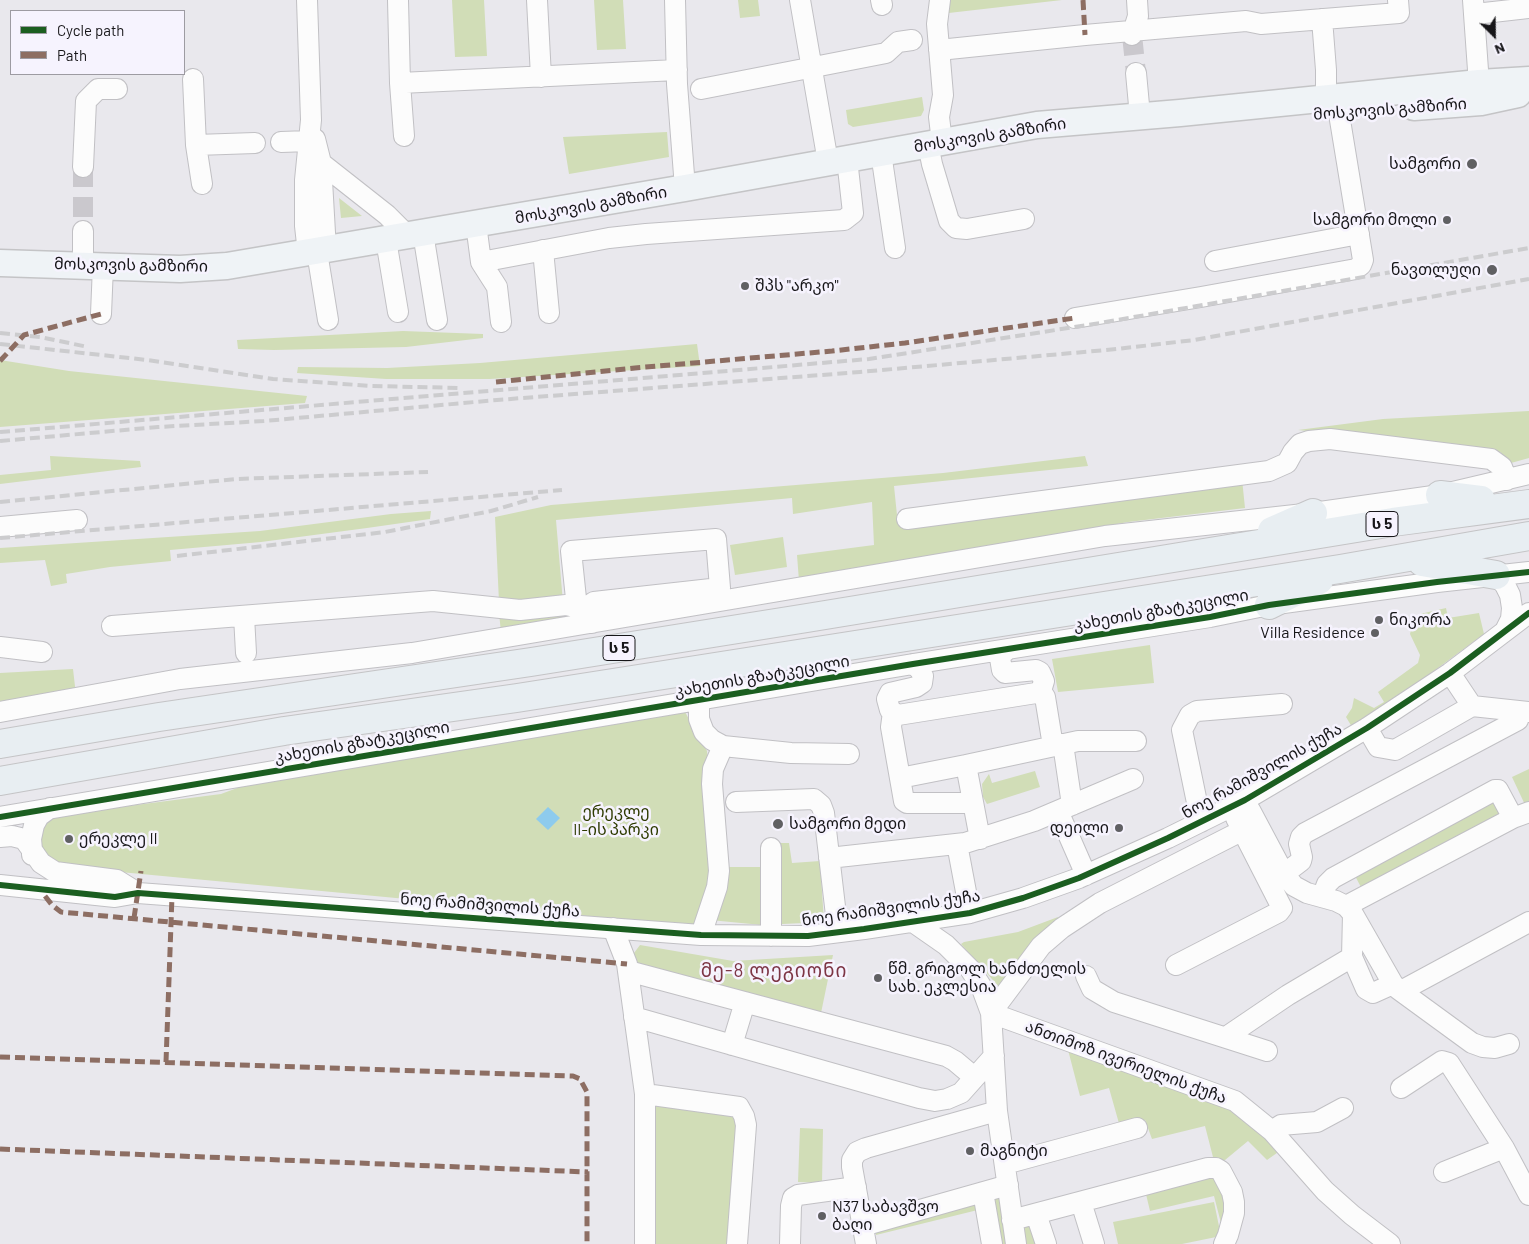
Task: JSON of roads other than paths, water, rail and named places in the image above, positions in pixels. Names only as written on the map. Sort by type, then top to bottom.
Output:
[{"type":"highway","points":[[1440,495],[1526,504]]},
{"type":"highway","name":"ს 5","points":[[0,744],[159,717],[808,618],[1392,522],[1526,504]]},
{"type":"highway","points":[[1236,547],[1313,513]]},
{"type":"highway","name":"კახეთის გზატკეცილი","points":[[0,780],[284,731],[517,698],[1340,569],[1529,536]]},
{"type":"highway","points":[[1404,558],[1496,575]]},
{"type":"highway","points":[[1269,606],[1340,569]]},
{"type":"main road","points":[[1480,92],[1529,80]]},
{"type":"main road","points":[[1480,92],[1529,92]]},
{"type":"main road","name":"მოსკოვის გამზირი","points":[[0,263],[180,269],[226,266],[406,237],[1037,125],[1180,113],[1311,116],[1333,106],[1480,92]]},
{"type":"street","points":[[307,0],[311,120],[305,180],[305,226],[317,252]]},
{"type":"street","points":[[398,0],[400,83],[404,136]]},
{"type":"street","points":[[537,0],[541,77]]},
{"type":"street","points":[[675,0],[680,128],[685,188]]},
{"type":"street","points":[[481,262],[609,238],[844,220],[853,213],[812,68],[800,0]]},
{"type":"street","points":[[940,0],[937,24],[943,95],[932,164],[949,221],[956,228],[967,228],[1024,219]]},
{"type":"street","points":[[1133,33],[1138,16],[1138,0]]},
{"type":"street","points":[[939,50],[1246,22],[1261,24],[1399,13],[1398,0]]},
{"type":"street","points":[[1480,92],[1474,7],[1529,8]]},
{"type":"street","points":[[1075,318],[1356,269],[1361,265],[1363,260],[1359,234],[1326,70],[1322,19]]},
{"type":"street","points":[[701,88],[886,53],[898,42],[912,40]]},
{"type":"street","points":[[400,83],[678,70]]},
{"type":"street","points":[[1136,72],[1140,116]]},
{"type":"street","points":[[193,79],[196,145],[202,184]]},
{"type":"street","points":[[83,167],[86,101],[98,89],[117,89]]},
{"type":"street","points":[[311,120],[321,163],[317,252],[328,320]]},
{"type":"street","points":[[281,142],[309,140]]},
{"type":"street","points":[[196,145],[255,143]]},
{"type":"street","points":[[881,153],[895,248]]},
{"type":"street","points":[[321,163],[387,215],[406,237],[437,320]]},
{"type":"street","points":[[476,224],[481,262],[497,286],[501,322]]},
{"type":"street","points":[[83,231],[93,265],[101,314]]},
{"type":"street","points":[[1215,261],[1359,234]]},
{"type":"street","points":[[398,312],[406,237]]},
{"type":"street","points":[[543,250],[549,313]]},
{"type":"street","points":[[907,520],[1269,471],[1287,463],[1300,444],[1330,439],[1491,459],[1502,467],[1507,480]]},
{"type":"street","points":[[0,712],[180,679],[412,653],[584,613],[1105,536],[1313,513],[1440,495],[1529,474]]},
{"type":"street","points":[[0,526],[77,520]]},
{"type":"street","points":[[716,539],[720,588],[594,602],[588,604],[584,613],[571,551],[716,539]]},
{"type":"street","name":"კახეთის გზატკეცილი","points":[[0,817],[913,664],[1210,618],[1269,606],[1529,572]]},
{"type":"street","points":[[1496,575],[1505,585],[1510,595],[1512,608],[1506,629]]},
{"type":"street","points":[[112,626],[433,601],[520,610],[566,606],[584,613]]},
{"type":"street","name":"ნოე რამიშვილის ქუჩა","points":[[4,890],[74,892],[115,897],[138,893],[701,935],[808,936],[970,913],[1023,898],[1086,875],[1151,846],[1238,803],[1367,728],[1450,673],[1529,613]]},
{"type":"street","points":[[244,616],[246,652]]},
{"type":"street","points":[[0,647],[42,652]]},
{"type":"street","points":[[1007,650],[1000,658],[1002,670],[1005,673],[1036,670],[1040,672],[1044,681],[1041,691]]},
{"type":"street","points":[[913,664],[920,670],[923,676],[922,683],[916,687],[890,693],[887,699],[890,710],[898,715],[1041,691]]},
{"type":"street","points":[[1450,673],[1472,706]]},
{"type":"street","points":[[1041,691],[1045,697],[1058,745],[1065,808],[1086,875]]},
{"type":"street","points":[[703,700],[699,704],[699,718],[704,732],[712,740],[723,746],[791,753],[849,754]]},
{"type":"street","points":[[1201,822],[1182,730],[1190,715],[1197,711],[1282,704]]},
{"type":"street","points":[[1367,728],[1378,747],[1395,750],[1472,706],[1523,716]]},
{"type":"street","points":[[893,712],[891,727],[903,799],[907,803],[973,803]]},
{"type":"street","points":[[1284,874],[1300,861],[1302,857],[1299,844],[1301,837],[1523,716]]},
{"type":"street","points":[[900,778],[1078,741],[1136,741]]},
{"type":"street","points":[[701,935],[717,887],[719,871],[712,784],[713,769],[723,746]]},
{"type":"street","points":[[966,765],[980,839]]},
{"type":"street","points":[[830,858],[957,844],[980,839],[1026,824],[1133,779]]},
{"type":"street","points":[[1322,897],[1327,884],[1333,878],[1495,790],[1498,790],[1521,815],[1437,858],[1349,910]]},
{"type":"street","points":[[736,802],[814,800],[821,805],[824,813],[838,932]]},
{"type":"street","points":[[1176,965],[1280,910],[1281,905],[1250,826],[1238,803]]},
{"type":"street","points":[[4,890],[24,883],[31,877],[33,873],[31,839],[34,825],[39,816],[50,808]]},
{"type":"street","points":[[1250,826],[1294,886],[1307,893],[1336,901],[1349,910],[1397,987],[1472,1043],[1483,1047],[1495,1048],[1509,1044]]},
{"type":"street","points":[[990,1013],[1041,946],[1062,928],[1100,903],[1168,878],[1250,826]]},
{"type":"street","points":[[1422,829],[1437,858]]},
{"type":"street","name":"ნოე რამიშვილის ქუჩა","points":[[0,836],[24,839],[41,863],[55,872],[117,880],[138,893]]},
{"type":"street","points":[[957,844],[970,913]]},
{"type":"street","points":[[1151,846],[1168,878]]},
{"type":"street","points":[[771,848],[771,936]]},
{"type":"street","points":[[1349,910],[1352,957],[1366,989],[1373,993],[1397,987],[1529,922]]},
{"type":"street","points":[[912,922],[946,945],[970,969],[981,986],[990,1013],[998,1111],[1016,1244]]},
{"type":"street","points":[[613,928],[621,945],[628,971],[645,1094],[645,1244]]},
{"type":"street","points":[[1226,1037],[1288,995],[1352,957]]},
{"type":"street","points":[[628,971],[946,1056],[974,1077]]},
{"type":"street","points":[[1086,976],[1092,990],[1114,1002],[1268,1051]]},
{"type":"street","points":[[732,1045],[745,1002]]},
{"type":"street","name":"ანთიმოზ ივერიელის ქუჩა","points":[[990,1013],[1236,1101],[1272,1131],[1326,1190],[1352,1215],[1390,1244]]},
{"type":"street","points":[[634,1017],[935,1101],[947,1099],[960,1092],[994,1056]]},
{"type":"street","points":[[1401,1088],[1442,1062],[1449,1063],[1504,1148],[1529,1195]]},
{"type":"street","points":[[645,1094],[739,1107],[746,1125],[737,1244]]},
{"type":"street","points":[[1272,1131],[1281,1126],[1316,1122],[1344,1108]]},
{"type":"street","points":[[998,1111],[857,1152],[852,1160],[864,1235],[983,1192],[1008,1186]]},
{"type":"street","points":[[1005,1164],[1137,1128]]},
{"type":"street","points":[[1444,1172],[1504,1148]]},
{"type":"street","points":[[1012,1220],[1208,1168],[1216,1168],[1221,1171],[1232,1192],[1234,1202],[1234,1213],[1224,1244]]},
{"type":"street","points":[[790,1244],[790,1206],[793,1198],[798,1195],[856,1187]]},
{"type":"street","points":[[983,1192],[992,1244]]},
{"type":"street","points":[[1081,1202],[1094,1244]]},
{"type":"street","points":[[1036,1214],[1046,1244]]},
{"type":"water","points":[[548,807],[560,818],[548,830],[536,819]]},
{"type":"tunnel","points":[[1132,35],[1136,73]]},
{"type":"tunnel","points":[[83,167],[83,231]]},
{"type":"railway","points":[[0,432],[869,359],[1094,324],[1529,248]]},
{"type":"railway","points":[[0,441],[860,372],[1117,349],[1194,340],[1529,279]]},
{"type":"railway","points":[[0,333],[40,337],[88,347]]},
{"type":"railway","points":[[0,344],[147,360],[273,379],[372,386],[460,388]]},
{"type":"railway","points":[[0,502],[236,479],[428,472]]},
{"type":"railway","points":[[0,538],[562,490]]},
{"type":"railway","points":[[177,556],[385,532],[491,511],[538,497]]},
{"type":"place","name":"სამგორი","points":[[1472,164]]},
{"type":"place","name":"სამგორი მოლი","points":[[1447,220]]},
{"type":"place","name":"ნავთლუღი","points":[[1492,270]]},
{"type":"place","name":"შპს \"არკო\"","points":[[745,286]]},
{"type":"place","name":"ნიკორა","points":[[1379,620]]},
{"type":"place","name":"Villa Residence","points":[[1375,633]]},
{"type":"place","name":"სამგორი მედი","points":[[778,824]]},
{"type":"place","name":"დეილი","points":[[1119,828]]},
{"type":"place","name":"ერეკლე II","points":[[69,839]]},
{"type":"place","name":"წმ. გრიგოლ ხანძთელის სახ. ეკლესია","points":[[878,978]]},
{"type":"place","name":"მაგნიტი","points":[[970,1151]]},
{"type":"place","name":"N37 საბავშვო ბაღი","points":[[822,1216]]},
{"type":"district","name":"მე-8 ლეგიონი","points":[[774,971]]},
{"type":"park label","name":"ერეკლე II-ის პარკი","points":[[616,821]]}]
